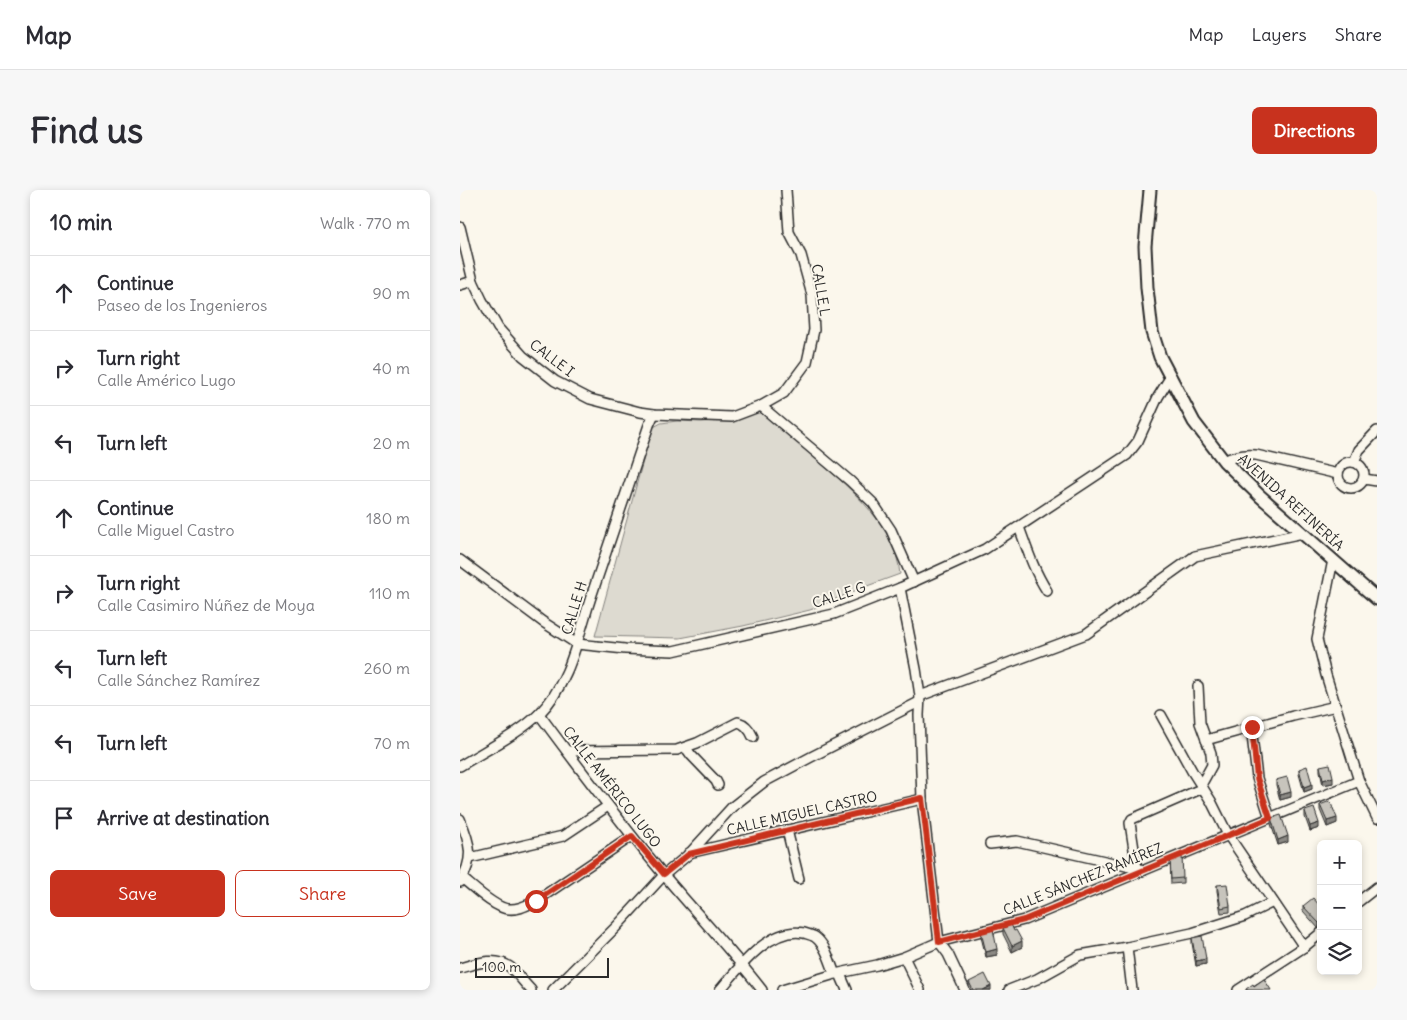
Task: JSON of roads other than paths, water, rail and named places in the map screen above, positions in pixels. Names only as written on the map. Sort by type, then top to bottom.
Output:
[{"type":"main road","name":"AVENIDA REFINERÍA","points":[[1150,190],[1145,246],[1152,332],[1160,357],[1194,422],[1224,461],[1260,496],[1377,599]]},
{"type":"street","name":"CALLE L","points":[[761,406],[784,393],[806,362],[814,330],[812,295],[801,254],[789,232],[786,190]]},
{"type":"street","name":"CALLE I","points":[[460,227],[473,282],[498,328],[523,356],[555,382],[590,399],[654,414],[732,417],[761,406]]},
{"type":"street","points":[[460,285],[473,282]]},
{"type":"street","name":"CALLE G","points":[[460,560],[543,622],[577,644],[673,651],[834,614],[914,582],[985,549],[1127,455],[1138,440],[1158,397],[1171,376]]},
{"type":"street","points":[[761,406],[850,481],[873,503],[891,530],[914,582]]},
{"type":"street","name":"CALLE H","points":[[460,766],[519,730],[539,714],[555,694],[572,660],[589,602],[654,414]]},
{"type":"street","points":[[1354,462],[1359,450],[1377,430]]},
{"type":"street","points":[[1224,461],[1244,454],[1256,455],[1338,474]]},
{"type":"street","points":[[1354,462],[1364,472],[1364,479],[1355,488],[1348,488],[1343,486],[1338,474],[1341,467],[1347,463],[1354,462]]},
{"type":"street","points":[[1364,479],[1377,482]]},
{"type":"street","points":[[1019,527],[1034,568],[1047,591]]},
{"type":"street","points":[[554,990],[616,927],[664,874],[689,854],[732,807],[764,782],[920,699],[1086,634],[1195,556],[1302,533]]},
{"type":"street","points":[[1334,560],[1317,639],[1359,781],[1377,818]]},
{"type":"street","points":[[900,588],[920,699],[918,714],[922,798],[939,942],[948,954],[964,990]]},
{"type":"street","points":[[990,844],[1017,841],[1140,870],[1131,820],[1202,786],[1212,765],[1211,753],[1200,723],[1198,686]]},
{"type":"street","points":[[1206,740],[1336,706]]},
{"type":"street","name":"CALLE AMÉRICO LUGO","points":[[539,714],[632,836],[762,990]]},
{"type":"street","points":[[1161,715],[1211,800],[1228,835],[1304,947]]},
{"type":"street","points":[[567,751],[676,750],[686,748],[738,722],[743,723],[750,729],[753,737]]},
{"type":"street","points":[[1252,727],[1257,778],[1270,818]]},
{"type":"street","points":[[686,748],[718,785]]},
{"type":"street","name":"CALLE SÁNCHEZ RAMÍREZ","points":[[782,990],[904,957],[939,942],[1024,920],[1140,870],[1359,781]]},
{"type":"street","name":"CALLE MIGUEL CASTRO","points":[[689,854],[922,798]]},
{"type":"street","points":[[470,858],[563,836],[608,806]]},
{"type":"street","points":[[460,819],[469,841],[470,858],[461,880],[496,904],[507,909],[520,908],[536,901],[632,836]]},
{"type":"street","points":[[786,830],[799,879]]},
{"type":"street","points":[[1362,899],[1377,887]]},
{"type":"street","points":[[1009,990],[1080,956],[1192,933],[1246,916],[1273,902]]},
{"type":"street","points":[[720,990],[742,964],[764,944],[782,935],[799,932],[814,936],[824,948],[847,990]]},
{"type":"street","points":[[1238,990],[1304,947],[1317,936]]},
{"type":"street","points":[[1127,947],[1132,990]]},
{"type":"street","points":[[904,957],[920,990]]},
{"type":"street","points":[[460,968],[483,962],[498,961],[509,966],[531,990]]}]
